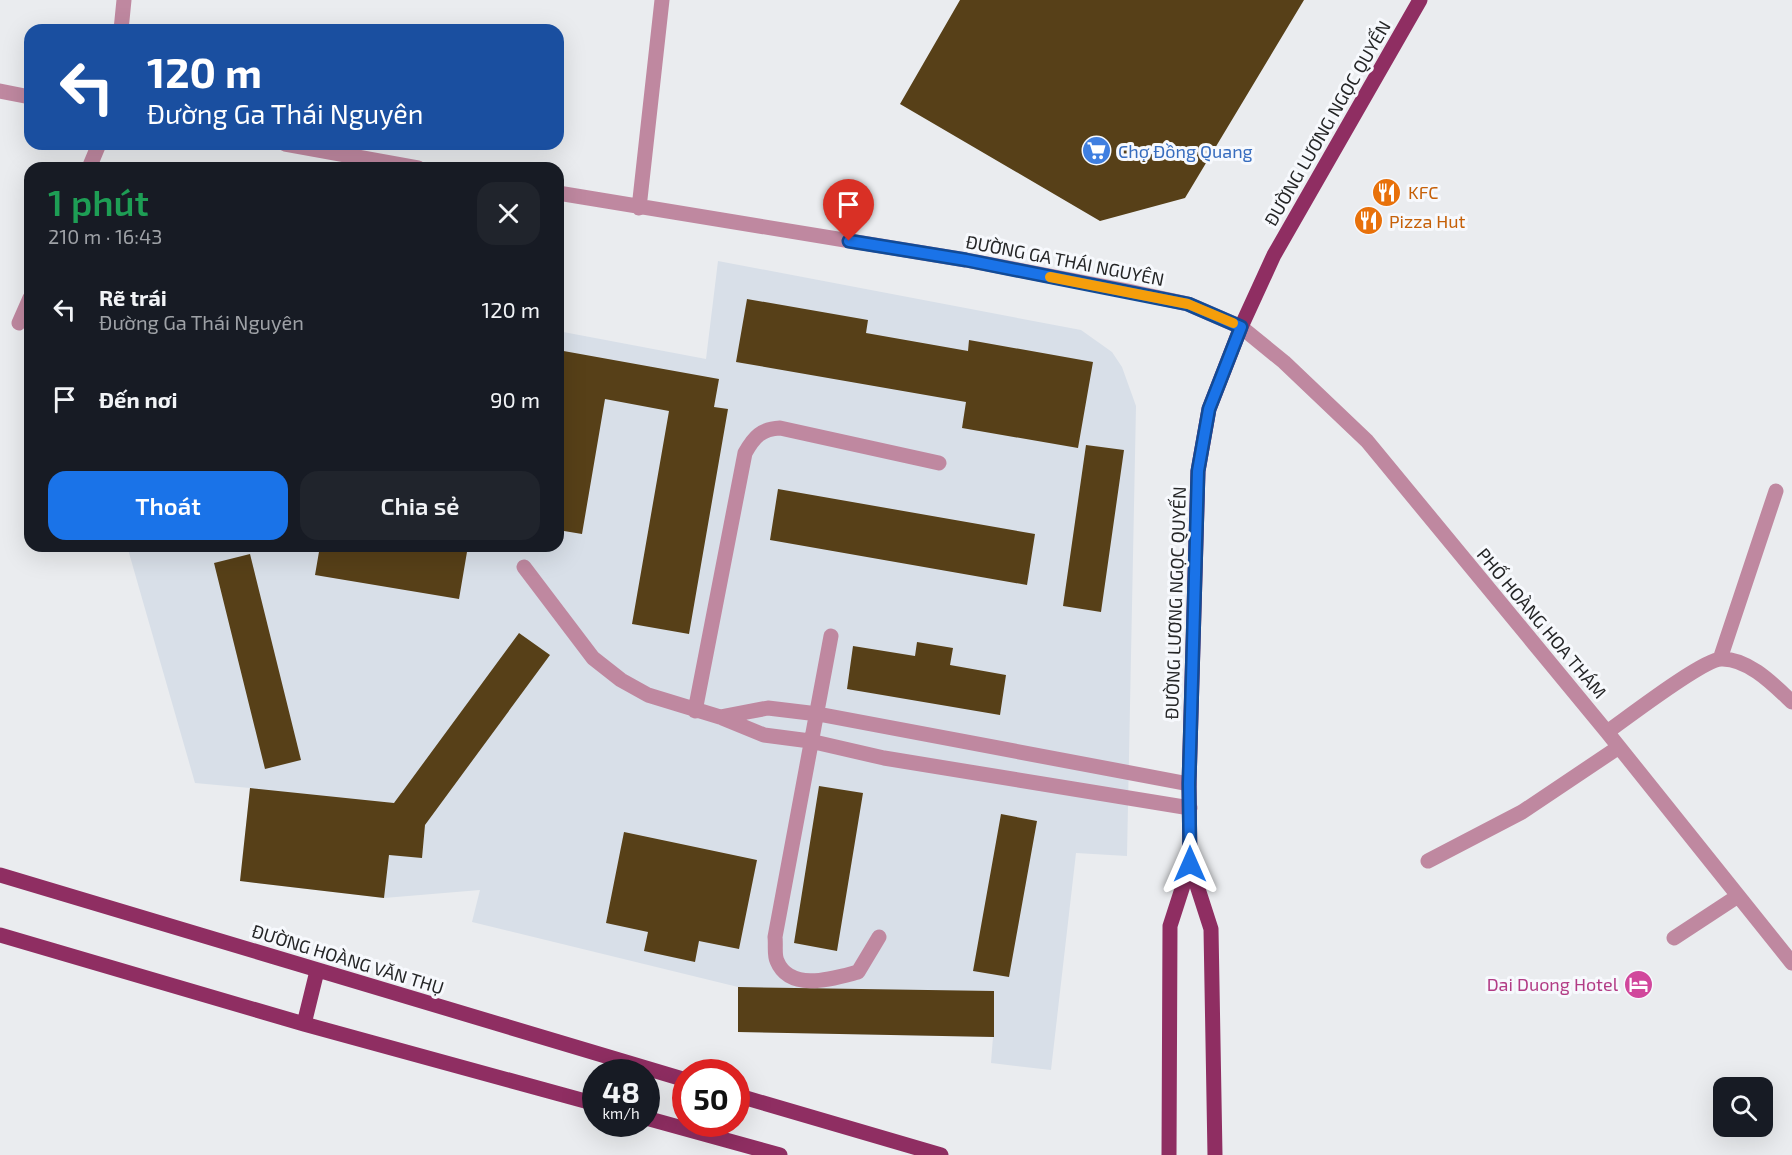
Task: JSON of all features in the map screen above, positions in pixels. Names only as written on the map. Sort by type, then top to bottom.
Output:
[{"type":"main road","name":"ĐƯỜNG LƯƠNG NGỌC QUYẾN","points":[[1168,1155],[1170,926],[1190,864],[1189,784],[1198,471],[1209,409],[1241,327],[1274,255],[1420,0]]},
{"type":"main road","name":"ĐƯỜNG LƯƠNG NGỌC QUYẾN","points":[[1190,864],[1211,929],[1215,1155]]},
{"type":"main road","name":"ĐƯỜNG HOÀNG VĂN THỤ","points":[[0,875],[672,1076]]},
{"type":"main road","points":[[0,935],[304,1024],[582,1100]]},
{"type":"main road","points":[[304,1024],[317,971]]},
{"type":"main road","points":[[750,1099],[941,1155]]},
{"type":"main road","points":[[660,1122],[780,1155]]},
{"type":"street","points":[[122,24],[124,0]]},
{"type":"street","points":[[639,208],[660,1]]},
{"type":"street","points":[[0,91],[24,96]]},
{"type":"street","points":[[318,150],[385,162]]},
{"type":"street","name":"ĐƯỜNG GA THÁI NGUYÊN","points":[[564,194],[966,260],[1138,293],[1188,304],[1241,327]]},
{"type":"street","points":[[19,323],[24,312]]},
{"type":"street","name":"PHỐ HOÀNG HOA THÁM","points":[[1241,327],[1284,362],[1367,441],[1607,732],[1792,963]]},
{"type":"street","points":[[695,711],[745,453],[754,438],[766,429],[780,428],[939,463]]},
{"type":"street","points":[[1720,659],[1776,491]]},
{"type":"street","points":[[524,567],[593,658],[621,680],[648,695],[720,717],[764,735],[810,741],[884,758],[1190,808]]},
{"type":"street","points":[[831,636],[775,938],[777,962],[790,975],[814,983],[858,972],[879,937]]},
{"type":"street","points":[[1607,732],[1701,668],[1720,659],[1746,664],[1792,702]]},
{"type":"street","points":[[720,717],[768,708],[818,714],[1189,784]]},
{"type":"street","points":[[1428,861],[1522,812],[1619,747]]},
{"type":"street","points":[[1674,938],[1738,896]]},
{"type":"shaded area","points":[[718,261],[1081,330],[1112,352],[1122,367],[1136,406],[1127,856],[1076,853],[1051,1070],[991,1063],[993,1037],[738,1032],[738,987],[472,922],[480,890],[384,898],[240,881],[250,788],[195,783],[129,552],[564,552],[564,332],[706,359]]},
{"type":"building","name":"Chợ Đồng Quang","points":[[960,0],[1304,0],[1185,198],[1100,221],[900,104]]},
{"type":"building","points":[[747,299],[868,320],[866,333],[968,351],[969,340],[1093,362],[1078,448],[962,428],[966,402],[736,362]]},
{"type":"building","points":[[564,351],[719,379],[714,407],[728,409],[689,634],[632,624],[669,411],[605,399],[582,534],[564,531]]},
{"type":"building","points":[[1086,445],[1124,450],[1101,612],[1063,606]]},
{"type":"building","points":[[778,489],[1035,534],[1027,585],[770,540]]},
{"type":"building","points":[[319,552],[467,552],[459,599],[315,575]]},
{"type":"building","points":[[250,554],[301,760],[265,769],[214,563]]},
{"type":"building","points":[[519,633],[550,655],[425,825],[422,858],[389,855],[384,898],[240,881],[250,788],[394,803]]},
{"type":"building","points":[[917,642],[953,648],[950,665],[1006,675],[1000,715],[847,689],[853,646],[915,656]]},
{"type":"building","points":[[819,786],[863,793],[837,951],[794,943]]},
{"type":"building","points":[[1001,814],[1037,821],[1009,977],[973,971]]},
{"type":"building","points":[[624,832],[757,860],[739,949],[699,941],[695,962],[644,951],[648,932],[606,923]]},
{"type":"building","points":[[738,987],[994,991],[994,1037],[738,1032]]},
{"type":"slow traffic","points":[[1050,277],[1188,304],[1233,323]]},
{"type":"place","name":"Chợ Đồng Quang","points":[[1097,151]]},
{"type":"place","name":"KFC","points":[[1387,192]]},
{"type":"place","name":"Pizza Hut","points":[[1368,221]]},
{"type":"place","name":"Dai Duong Hotel","points":[[1639,984]]},
{"type":"route","points":[[849,241],[966,260],[1188,304],[1241,327],[1209,409],[1198,471],[1189,784],[1190,864]]}]
